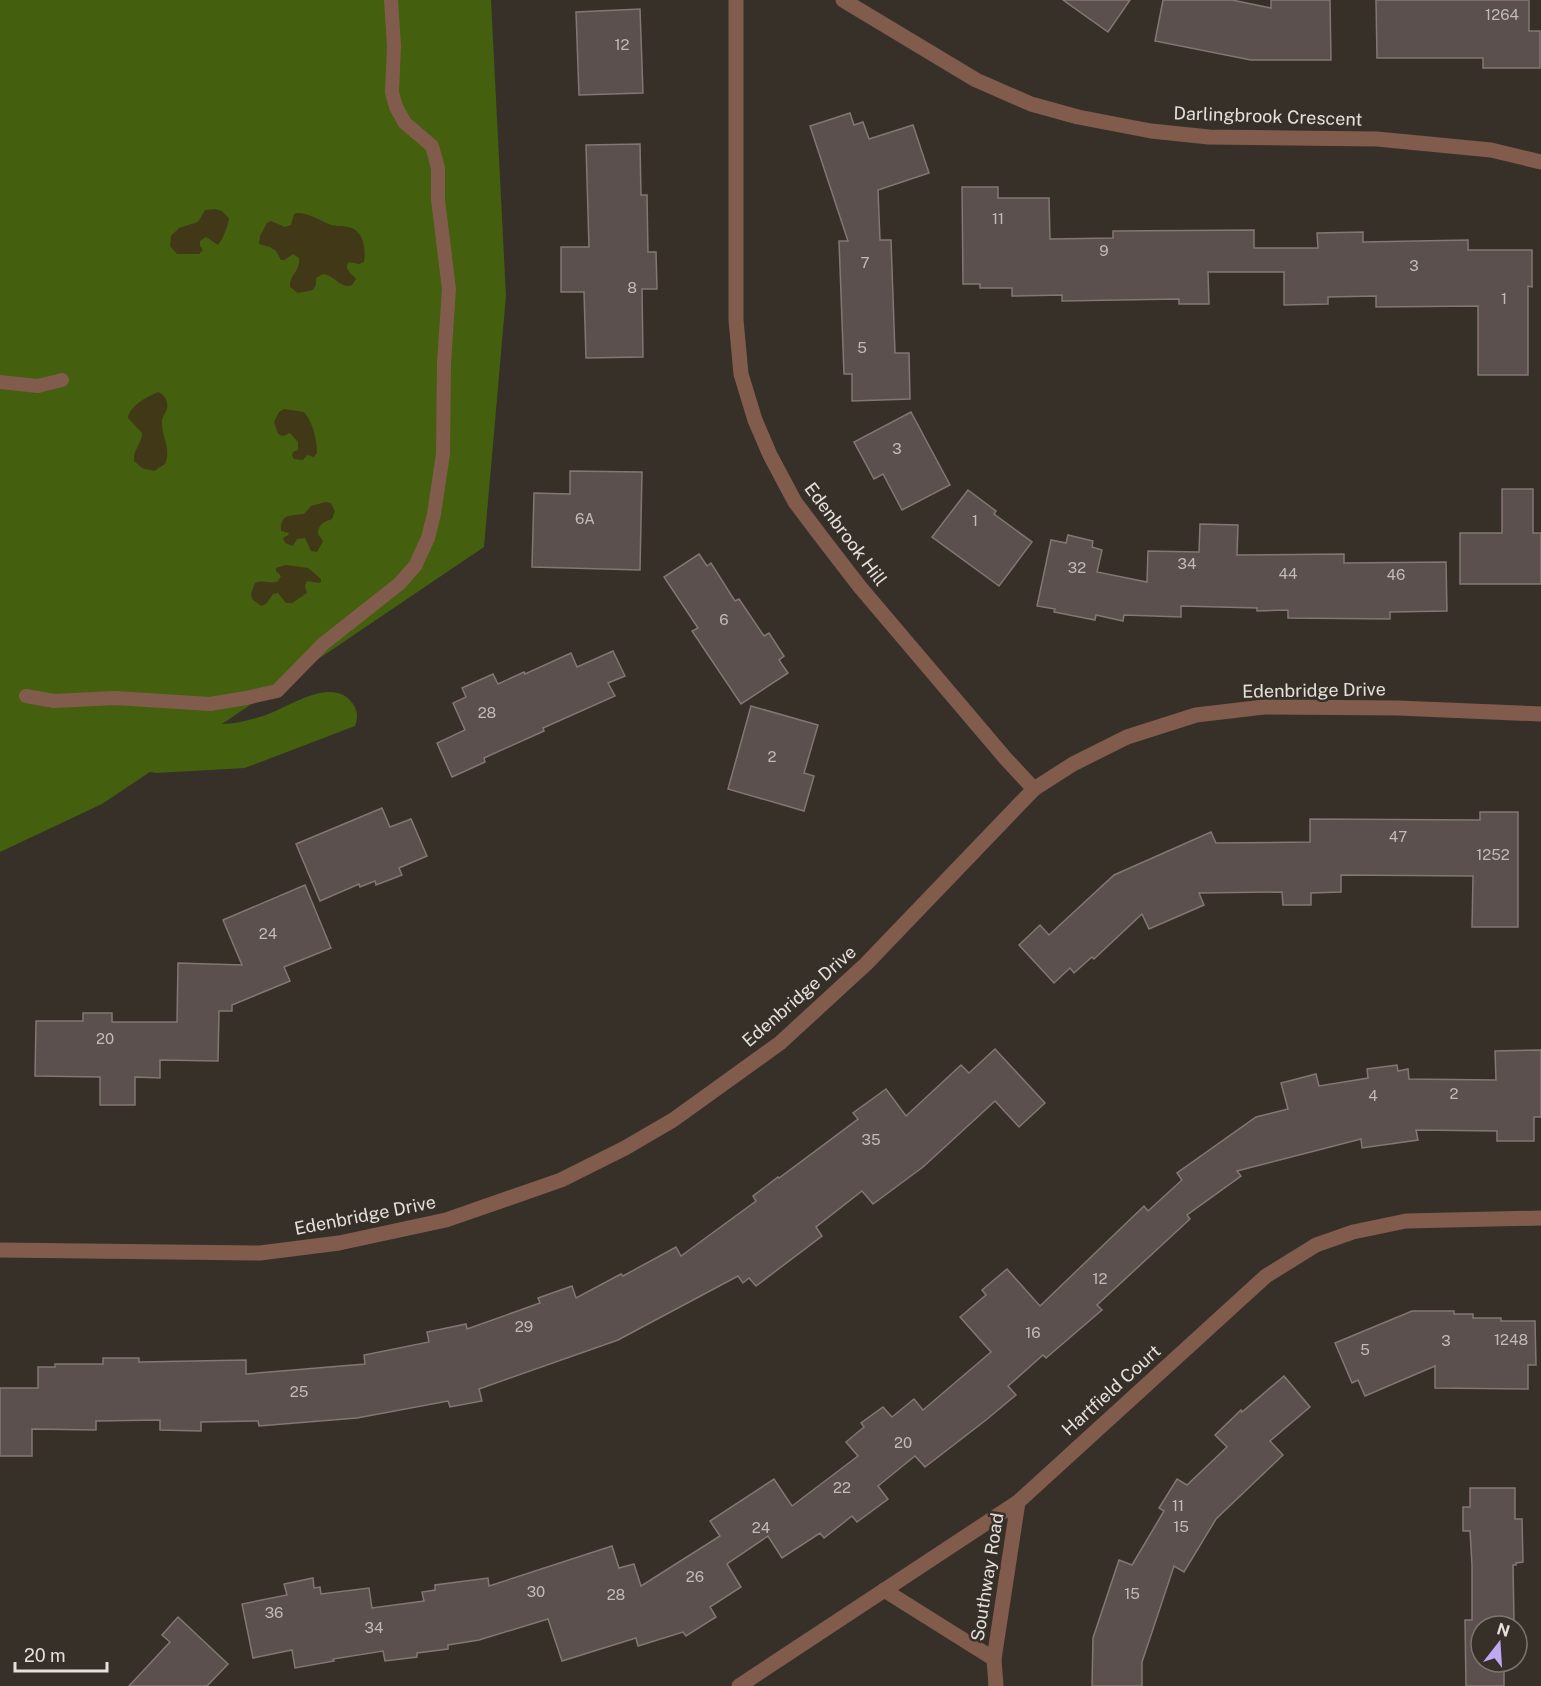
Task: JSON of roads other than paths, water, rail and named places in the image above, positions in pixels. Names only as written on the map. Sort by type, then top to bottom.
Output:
[{"type":"street","name":"Edenbrook Hill","points":[[736,0],[736,320],[741,374],[754,420],[795,502],[807,519],[867,596],[1034,789]]},
{"type":"street","name":"Darlingbrook Crescent","points":[[843,0],[976,80],[1031,104],[1078,117],[1151,131],[1209,137],[1377,139],[1491,150],[1541,162]]},
{"type":"street","name":"Edenbridge Drive","points":[[0,1250],[260,1253],[339,1243],[446,1220],[561,1180],[625,1148],[673,1120],[780,1043],[866,964],[1034,789],[1073,764],[1127,737],[1196,715],[1264,707],[1398,708],[1541,714]]},
{"type":"street","name":"Hartfield Court","points":[[739,1686],[1018,1502],[1266,1276],[1316,1245],[1353,1232],[1406,1221],[1541,1218]]},
{"type":"street","name":"Southway Road","points":[[996,1686],[994,1659],[1018,1502]]},
{"type":"street","name":"Southway Road","points":[[884,1590],[994,1659]]},
{"type":"lane","points":[[26,696],[54,701],[115,698],[210,704],[277,691],[323,644],[399,584],[415,567],[430,530],[443,454],[444,363],[449,289],[438,200],[438,168],[432,146],[405,123],[396,107],[392,92],[394,46],[391,0]]},
{"type":"lane","points":[[0,382],[38,386],[62,380]]}]
